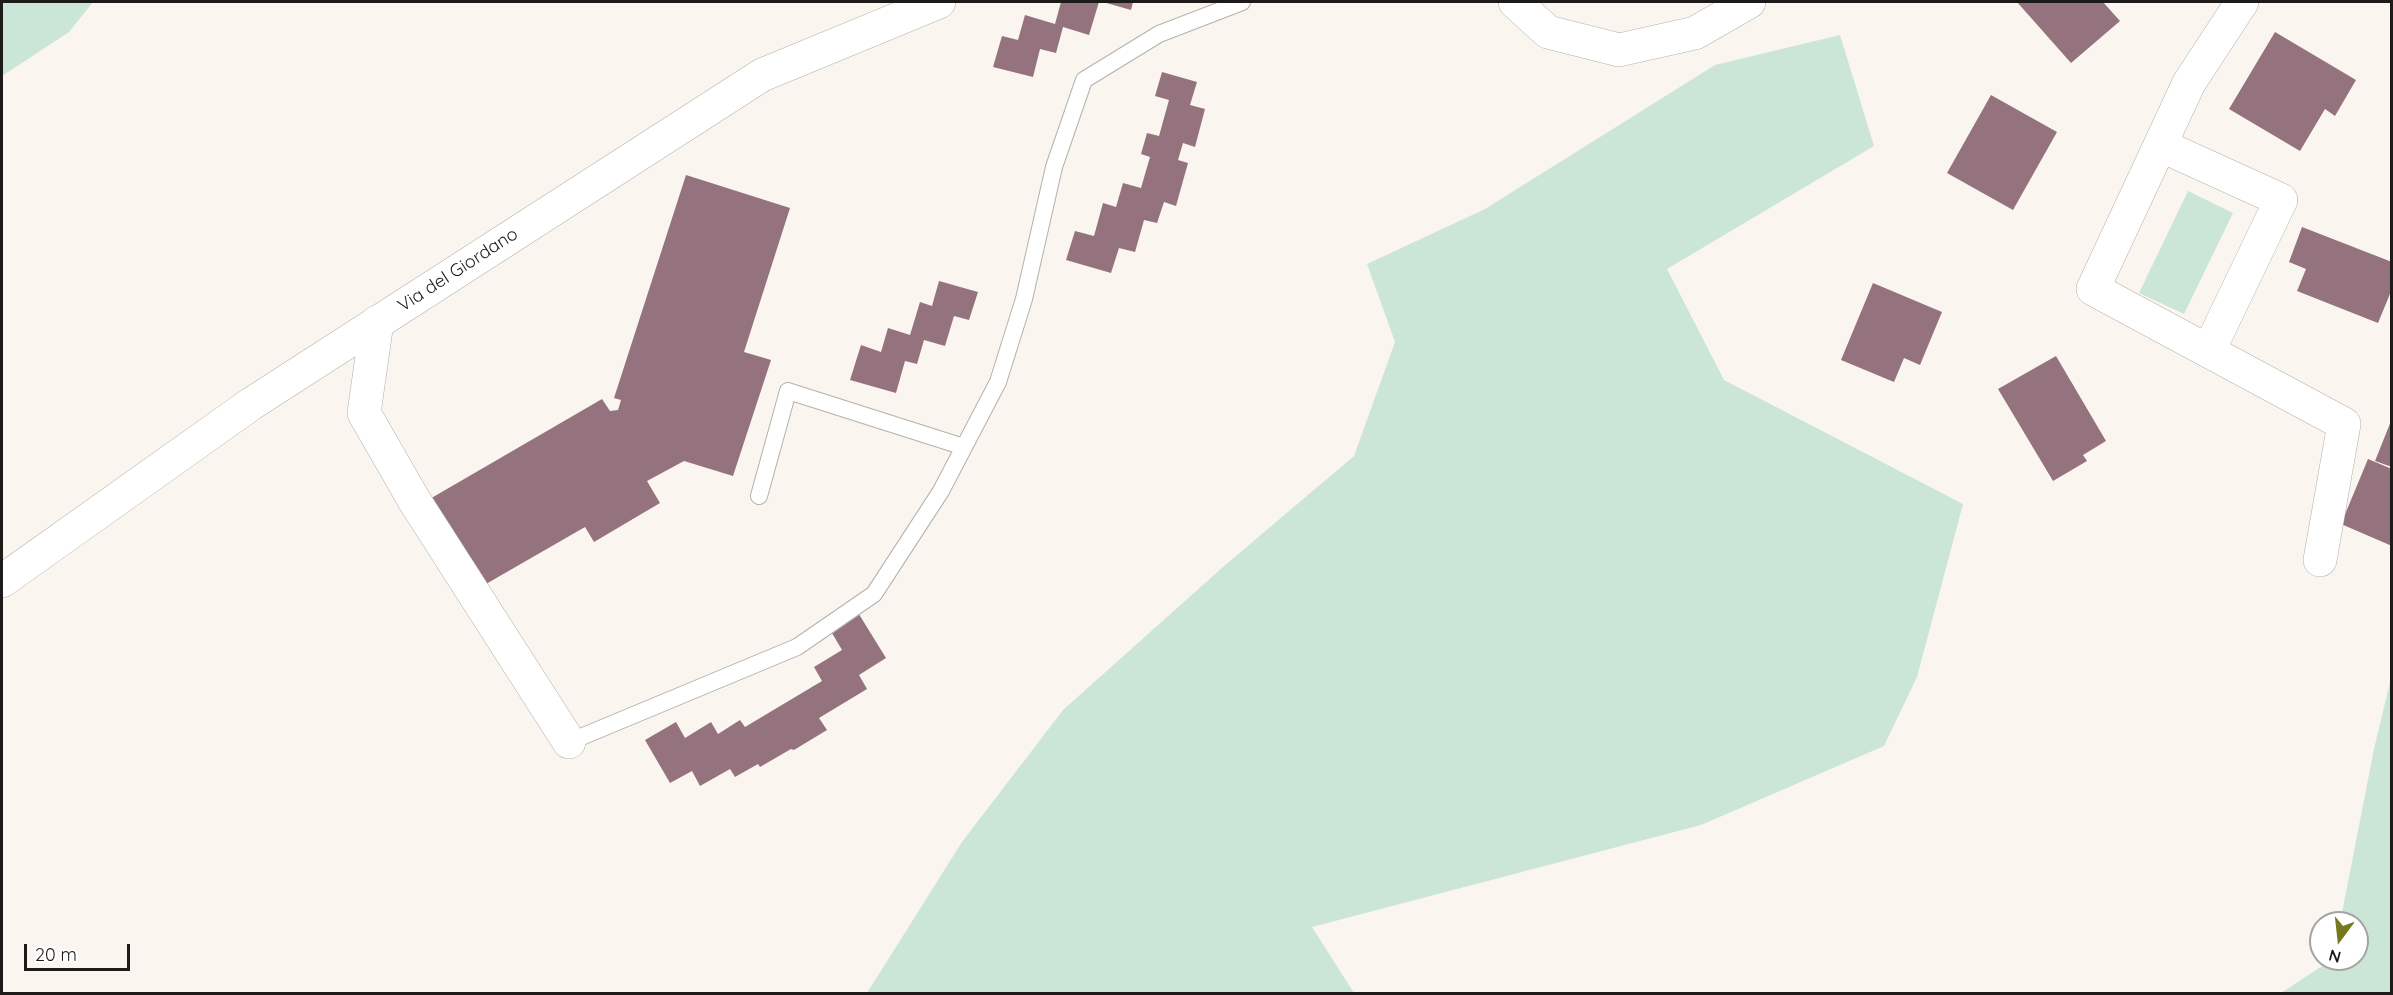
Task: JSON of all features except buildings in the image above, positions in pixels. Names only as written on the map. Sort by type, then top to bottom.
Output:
[{"type":"street","name":"Via del Giordano","points":[[2,581],[251,404],[762,75],[939,2]]},
{"type":"street","points":[[1515,2],[1548,32],[1619,50],[1695,33],[1749,2]]},
{"type":"street","points":[[2241,2],[2189,83],[2093,289],[2344,424],[2320,560]]},
{"type":"street","points":[[2160,145],[2281,200],[2209,350]]},
{"type":"street","points":[[377,322],[364,413],[414,500],[569,742]]},
{"type":"lane","points":[[569,742],[797,647],[874,594],[941,491],[998,382],[1024,299],[1054,167],[1084,80],[1159,34],[1242,2]]},
{"type":"lane","points":[[759,496],[788,391],[964,447]]},
{"type":"green space","points":[[2,2],[93,2],[69,32],[2,76]]},
{"type":"green space","points":[[1840,35],[1874,146],[1667,269],[1724,380],[1963,504],[1917,677],[1884,746],[1701,825],[1312,927],[1354,993],[867,993],[962,842],[1063,710],[1223,567],[1354,456],[1395,342],[1367,264],[1485,209],[1715,65]]},
{"type":"green space","points":[[2188,191],[2233,213],[2184,314],[2139,293]]},
{"type":"green space","points":[[2391,678],[2391,993],[2281,993],[2315,971],[2369,971],[2369,911],[2342,911],[2374,749]]}]
